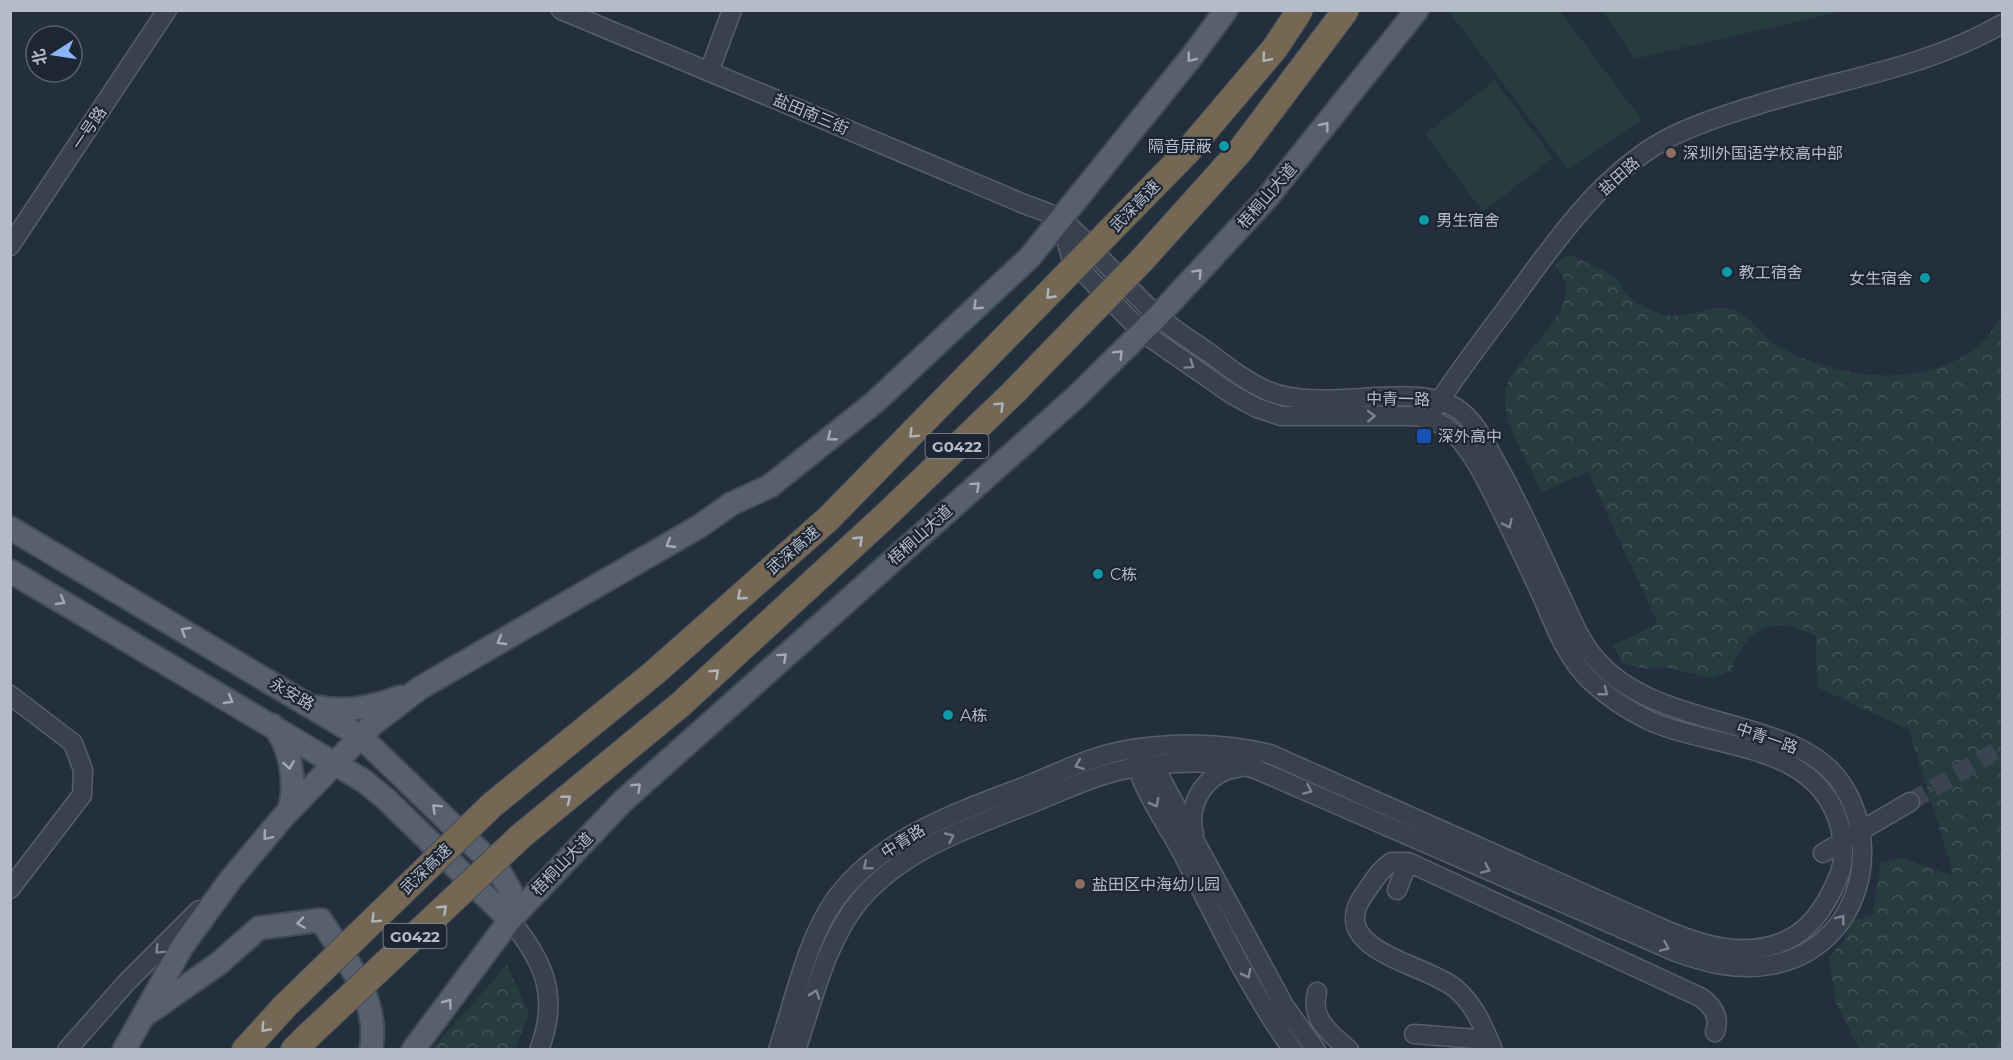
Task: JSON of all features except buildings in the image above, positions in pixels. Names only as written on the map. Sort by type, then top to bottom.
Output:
[{"type":"highway","name":"武深高速","points":[[244,1050],[285,1006],[492,805],[654,673],[828,519],[1187,152],[1275,48],[1300,10]]},
{"type":"highway","name":"G0422","points":[[301,1043],[521,836],[681,704],[884,517],[1014,392],[1142,260],[1240,151],[1346,10]]},
{"type":"main road","points":[[124,1050],[183,945],[231,879],[289,810],[360,736],[388,711],[420,688],[700,526],[731,504],[770,486],[883,394],[1030,256],[1193,56],[1226,10]]},
{"type":"main road","name":"梧桐山大道","points":[[413,1050],[510,920],[652,773],[1077,396],[1150,324],[1267,198],[1417,10]]},
{"type":"main road","name":"永安路","points":[[10,528],[360,736],[498,869],[510,890],[512,902],[510,920]]},
{"type":"main road","points":[[10,571],[334,762],[386,799],[510,920]]},
{"type":"main road","points":[[308,704],[331,709],[364,707],[391,701],[420,688]]},
{"type":"main road","points":[[270,724],[282,739],[289,759],[292,791],[289,810]]},
{"type":"main road","points":[[142,1017],[218,964],[259,928],[321,920],[364,990],[372,1021],[371,1050]]},
{"type":"street","name":"一号路","points":[[10,246],[167,10]]},
{"type":"street","name":"盐田南三街","points":[[561,10],[1060,219]]},
{"type":"street","points":[[709,72],[732,10]]},
{"type":"street","name":"盐田路","points":[[1428,417],[1565,229],[1630,163],[1656,146],[1710,121],[1757,105],[1914,63],[1976,40],[2002,24]]},
{"type":"street","points":[[1060,219],[1072,261],[1150,324]]},
{"type":"street","name":"中青一路","points":[[1136,749],[1219,746],[1270,754],[1690,957],[1730,966],[1767,966],[1808,951],[1822,940],[1844,916],[1855,896],[1861,877],[1861,831],[1844,787],[1831,770],[1814,756],[1793,745],[1681,712],[1628,688],[1607,672],[1590,653],[1577,631],[1515,498],[1480,435],[1457,409],[1439,400],[1412,397],[1313,400],[1269,392],[1150,324]]},
{"type":"street","name":"中青一路","points":[[1145,767],[1217,763],[1254,768],[1548,887],[1694,941],[1729,950],[1758,950],[1789,940],[1812,923],[1829,898],[1842,871],[1843,841],[1837,818],[1827,797],[1810,779],[1792,765],[1769,755],[1649,720],[1618,703],[1591,682],[1564,644],[1497,501],[1467,447],[1447,427],[1428,417],[1396,415],[1304,418],[1281,416],[1257,408],[1233,395],[1150,324]]},
{"type":"street","points":[[10,695],[74,743],[82,770],[82,795],[10,889]]},
{"type":"street","points":[[1136,749],[1260,997],[1293,1050]]},
{"type":"street","name":"中青路","points":[[778,1050],[813,944],[827,911],[847,885],[873,861],[914,833],[952,814],[1091,760],[1136,749]]},
{"type":"street","points":[[1145,767],[1197,845],[1285,1007],[1316,1050]]},
{"type":"street","name":"中青路","points":[[796,1050],[839,932],[859,901],[893,868],[923,849],[1091,779],[1145,767]]},
{"type":"street","points":[[1197,845],[1192,830],[1193,814],[1204,787],[1222,771],[1254,768]]},
{"type":"street","points":[[1823,853],[1910,802]]},
{"type":"street","points":[[1491,1045],[1474,1008],[1454,987],[1438,977],[1372,947],[1358,930],[1354,914],[1356,906],[1382,870],[1395,860],[1408,862],[1700,998],[1715,1012],[1717,1026],[1715,1032]]},
{"type":"street","points":[[1397,890],[1408,862]]},
{"type":"street","points":[[67,1050],[126,983],[231,879]]},
{"type":"street","points":[[1536,921],[1548,887]]},
{"type":"street","points":[[510,920],[534,950],[544,973],[548,1018],[539,1050]]},
{"type":"street","points":[[1317,992],[1315,1012],[1324,1029],[1349,1050]]},
{"type":"street","points":[[1414,1034],[1491,1045]]},
{"type":"green space","points":[[1453,11],[1560,11],[1642,120],[1568,170],[1450,13]]},
{"type":"green space","points":[[1603,11],[1843,11],[1634,59]]},
{"type":"green space","points":[[1495,80],[1553,158],[1483,212],[1425,134]]},
{"type":"green space","points":[[1571,255],[1614,277],[1630,297],[1650,310],[1675,316],[1719,308],[1737,311],[1775,344],[1797,356],[1848,372],[1901,375],[1927,371],[1952,362],[1974,349],[1990,333],[2002,314],[2002,1049],[1859,1049],[1836,1003],[1829,957],[1844,941],[1851,921],[1873,915],[1880,864],[1901,858],[1954,876],[1909,730],[1817,687],[1816,636],[1792,627],[1778,625],[1760,631],[1745,644],[1732,671],[1712,678],[1664,667],[1647,669],[1623,664],[1613,645],[1658,624],[1588,472],[1541,492],[1517,443],[1505,405],[1505,393],[1510,378],[1558,314],[1565,298],[1565,282],[1555,266],[1561,259]]},
{"type":"green space","points":[[507,965],[529,1014],[515,1049],[432,1049]]},
{"type":"tunnel","points":[[1910,802],[2002,747]]},
{"type":"place","name":"隔音屏蔽","points":[[1224,146]]},
{"type":"place","name":"深圳外国语学校高中部","points":[[1671,153]]},
{"type":"place","name":"男生宿舍","points":[[1424,220]]},
{"type":"place","name":"教工宿舍","points":[[1727,272]]},
{"type":"place","name":"女生宿舍","points":[[1925,278]]},
{"type":"place","name":"深外高中","points":[[1424,436]]},
{"type":"place","name":"C栋","points":[[1098,574]]},
{"type":"place","name":"A栋","points":[[948,715]]},
{"type":"place","name":"盐田区中海幼儿园","points":[[1080,884]]}]
